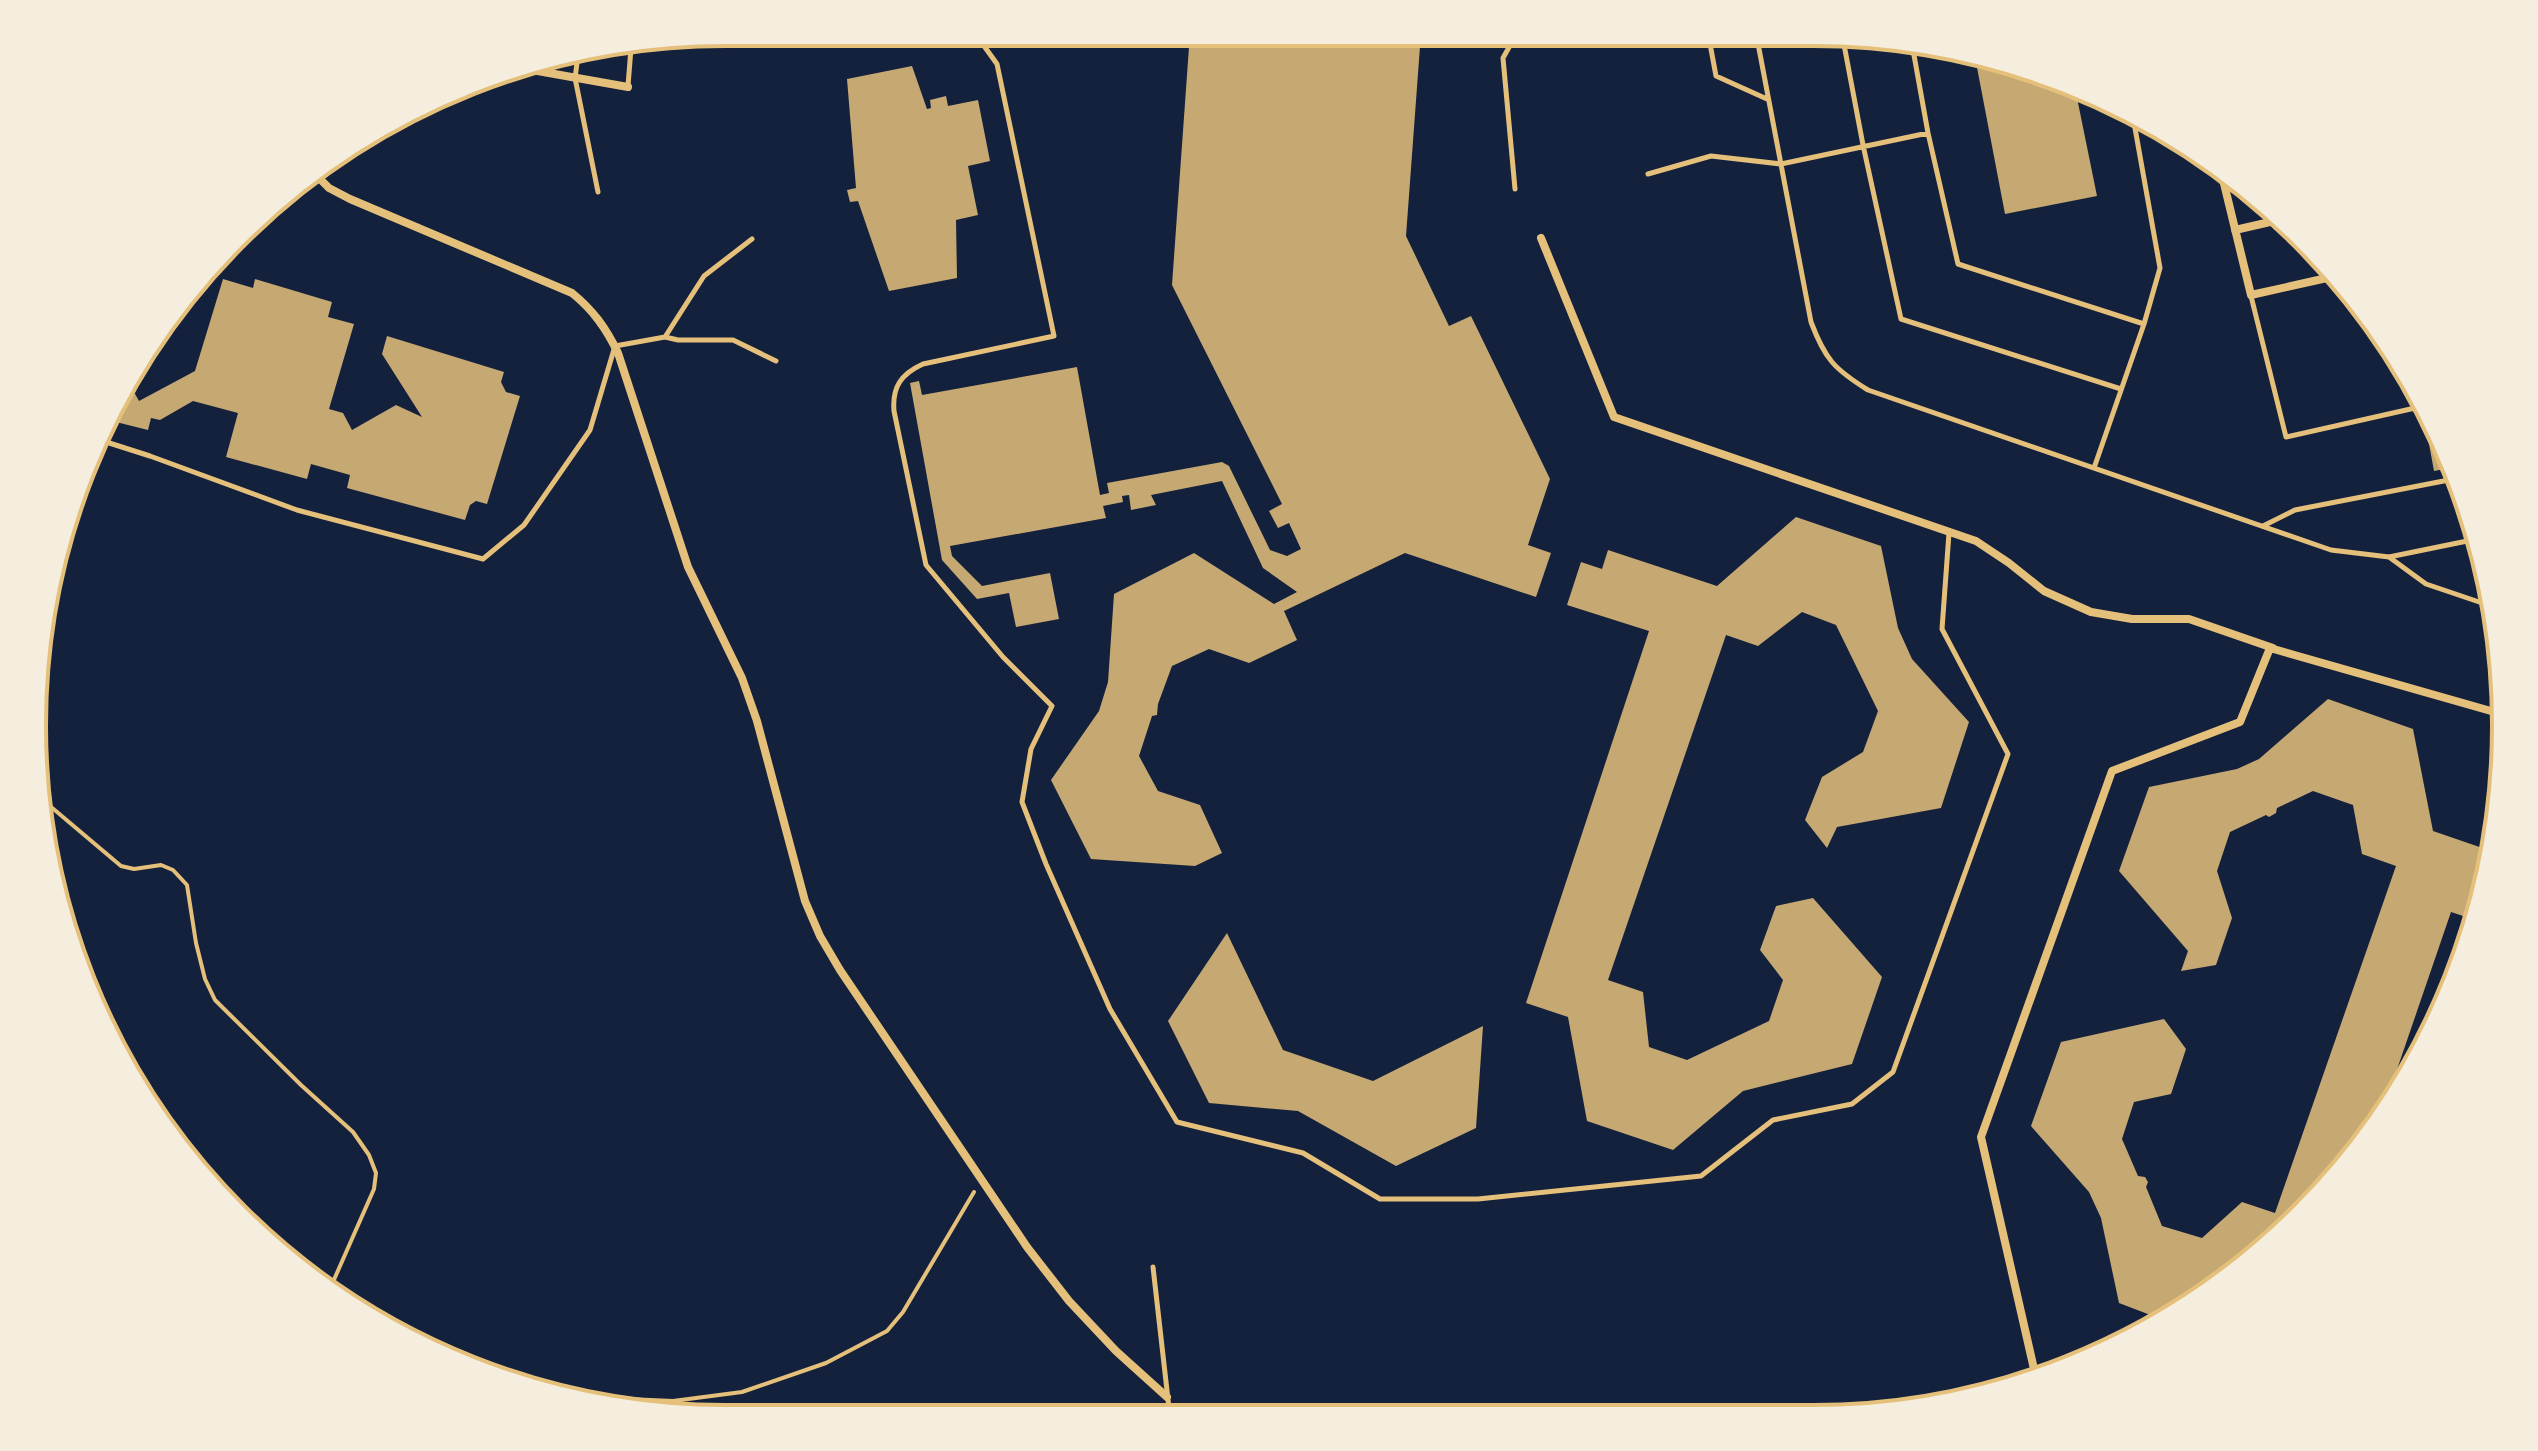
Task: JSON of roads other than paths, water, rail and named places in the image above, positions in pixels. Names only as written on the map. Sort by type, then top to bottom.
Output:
[{"type":"street","points":[[541,72],[628,87]]},
{"type":"street","points":[[321,180],[350,199],[572,293],[605,326],[615,346],[688,567],[742,678],[757,721],[786,838],[815,924],[840,970],[1027,1247],[1069,1301],[1116,1351],[1167,1397]]},
{"type":"street","points":[[2224,185],[2251,295],[2324,279]]},
{"type":"street","points":[[2235,230],[2269,222]]},
{"type":"street","points":[[1541,238],[1614,417],[1976,541],[2044,591],[2091,612],[2132,619],[2189,619],[2285,652]]},
{"type":"street","points":[[2034,1368],[1981,1137],[2112,771],[2240,722],[2270,648],[2492,711]]},
{"type":"lane","points":[[984,46],[997,64],[1054,336],[923,364],[910,370],[895,388],[894,411],[926,565],[1003,657],[1052,706],[1031,749],[1022,802],[1110,1009],[1177,1122],[1303,1153],[1380,1199],[1478,1199],[1701,1176],[1773,1120],[1852,1104],[1893,1072],[2008,754],[1942,629],[1949,532]]},
{"type":"lane","points":[[1510,46],[1503,58],[1515,189]]},
{"type":"lane","points":[[1710,46],[1716,76],[1768,99]]},
{"type":"lane","points":[[1758,46],[1811,322],[1821,349],[1840,373],[1868,390],[2331,550],[2389,557],[2466,541]]},
{"type":"lane","points":[[1844,47],[1901,319],[2121,389]]},
{"type":"lane","points":[[628,87],[631,53]]},
{"type":"lane","points":[[1914,54],[1958,264],[2144,324]]},
{"type":"lane","points":[[577,63],[575,78],[598,192]]},
{"type":"lane","points":[[2094,468],[2160,268],[2135,128]]},
{"type":"lane","points":[[1648,174],[1711,156],[1781,164],[1928,133]]},
{"type":"lane","points":[[665,337],[704,276],[752,239]]},
{"type":"lane","points":[[2251,295],[2286,437],[2413,408]]},
{"type":"lane","points":[[108,443],[297,510],[483,559],[524,525],[590,430],[615,346],[665,337],[678,340],[733,340],[776,361]]},
{"type":"lane","points":[[2262,527],[2295,510],[2446,481]]},
{"type":"lane","points":[[2389,557],[2426,584],[2481,602]]},
{"type":"lane","points":[[1153,1267],[1168,1405]]}]
